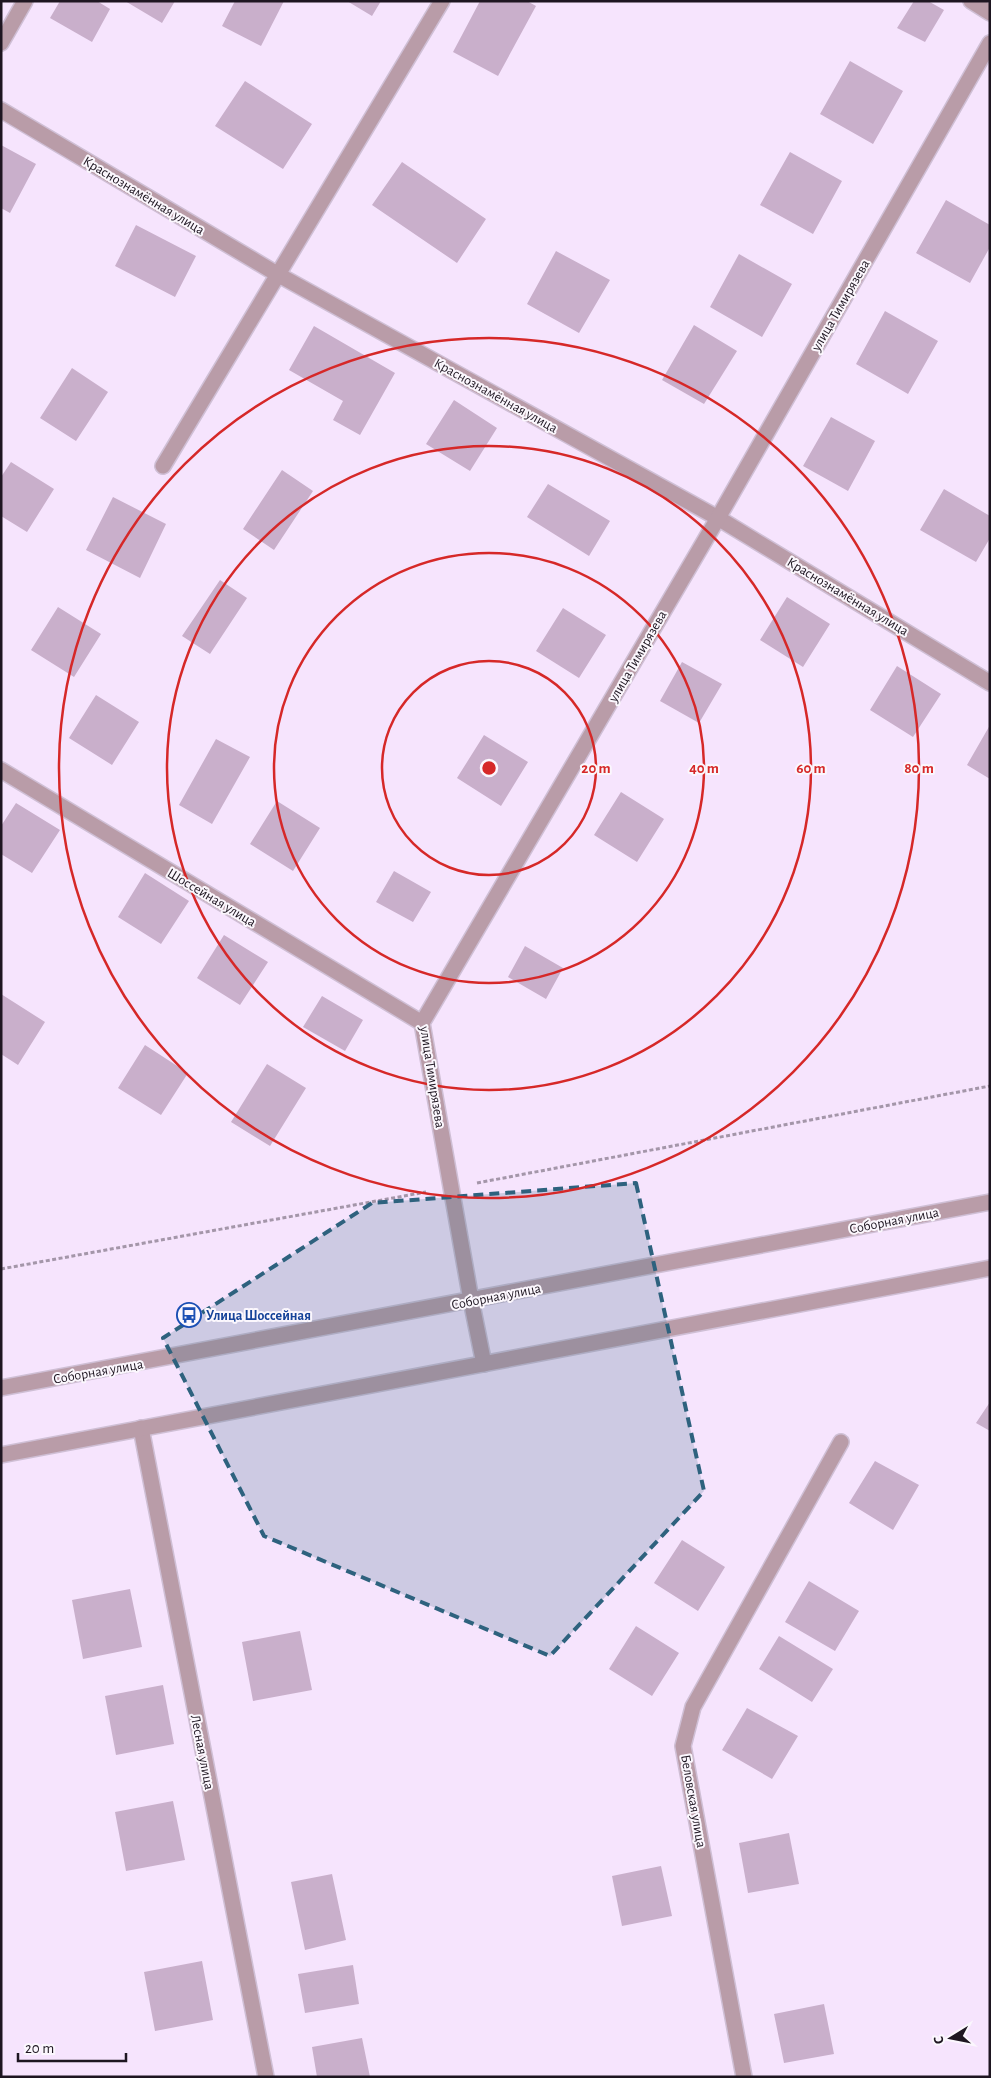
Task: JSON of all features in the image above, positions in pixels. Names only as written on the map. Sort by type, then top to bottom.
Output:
[{"type":"street","points":[[1,43],[25,1]]},
{"type":"street","points":[[163,466],[442,1]]},
{"type":"street","points":[[971,1],[990,13]]},
{"type":"street","name":"улица Тимирязева","points":[[484,1364],[422,1023],[718,518],[990,43]]},
{"type":"street","name":"Краснознамённая улица","points":[[1,110],[277,274],[718,518],[990,683]]},
{"type":"street","name":"Шоссейная улица","points":[[1,770],[422,1023]]},
{"type":"street","name":"Соборная улица","points":[[1,1388],[990,1202]]},
{"type":"street","points":[[1,1455],[990,1268]]},
{"type":"street","name":"Лесная улица","points":[[141,1428],[266,2077]]},
{"type":"street","name":"Беловская улица","points":[[744,2077],[683,1746],[693,1706],[841,1442]]},
{"type":"path","points":[[1,1269],[451,1188],[990,1086]]},
{"type":"highlighted area","points":[[636,1183],[704,1491],[550,1656],[264,1536],[163,1338],[372,1203]]},
{"type":"building","points":[[60,1],[97,1],[110,9],[92,42],[50,18]]},
{"type":"building","points":[[125,1],[175,1],[162,23]]},
{"type":"building","points":[[235,1],[284,1],[261,46],[222,26]]},
{"type":"building","points":[[347,1],[381,1],[372,16]]},
{"type":"building","points":[[480,1],[527,1],[536,6],[498,76],[453,52]]},
{"type":"building","points":[[914,1],[928,1],[944,10],[925,42],[897,28]]},
{"type":"building","points":[[850,61],[903,91],[873,144],[820,114]]},
{"type":"building","points":[[245,81],[312,124],[283,169],[215,126]]},
{"type":"building","points":[[1,145],[36,164],[10,213],[1,208]]},
{"type":"building","points":[[790,152],[842,181],[813,234],[760,205]]},
{"type":"building","points":[[402,162],[486,219],[457,263],[372,205]]},
{"type":"building","points":[[946,200],[990,225],[990,247],[970,283],[916,253]]},
{"type":"building","points":[[136,225],[196,256],[175,297],[115,266]]},
{"type":"building","points":[[556,251],[610,280],[579,333],[527,304]]},
{"type":"building","points":[[739,254],[792,284],[762,337],[710,307]]},
{"type":"building","points":[[885,311],[938,341],[908,394],[856,364]]},
{"type":"building","points":[[694,325],[737,351],[704,404],[662,380]]},
{"type":"building","points":[[314,326],[395,373],[360,435],[333,420],[343,401],[289,370]]},
{"type":"building","points":[[72,368],[108,392],[76,441],[40,418]]},
{"type":"building","points":[[454,400],[497,428],[470,471],[426,444]]},
{"type":"building","points":[[831,417],[875,441],[848,491],[803,466]]},
{"type":"building","points":[[11,462],[54,489],[27,532],[1,516],[1,477]]},
{"type":"building","points":[[282,470],[313,491],[274,550],[243,529]]},
{"type":"building","points":[[548,484],[610,521],[589,556],[527,517]]},
{"type":"building","points":[[944,489],[990,516],[990,538],[976,562],[920,530]]},
{"type":"building","points":[[113,497],[166,524],[140,578],[86,550]]},
{"type":"building","points":[[220,580],[247,598],[210,654],[182,636]]},
{"type":"building","points":[[787,597],[830,624],[803,667],[760,640]]},
{"type":"building","points":[[58,607],[101,634],[74,677],[31,650]]},
{"type":"building","points":[[563,608],[606,635],[579,678],[536,651]]},
{"type":"building","points":[[682,662],[722,684],[699,723],[660,701]]},
{"type":"building","points":[[897,666],[941,694],[913,737],[870,710]]},
{"type":"building","points":[[96,695],[139,722],[112,765],[69,738]]},
{"type":"building","points":[[990,725],[990,779],[967,765]]},
{"type":"building","points":[[484,735],[528,762],[501,806],[457,778]]},
{"type":"building","points":[[216,739],[250,757],[212,824],[179,805]]},
{"type":"building","points":[[621,792],[664,819],[637,862],[594,835]]},
{"type":"building","points":[[277,801],[320,828],[293,871],[250,844]]},
{"type":"building","points":[[16,803],[60,830],[32,873],[1,854],[1,826]]},
{"type":"building","points":[[394,871],[431,892],[413,922],[376,902]]},
{"type":"building","points":[[145,873],[189,901],[161,944],[118,917]]},
{"type":"building","points":[[224,935],[268,962],[240,1005],[197,978]]},
{"type":"building","points":[[525,946],[563,968],[546,999],[508,977]]},
{"type":"building","points":[[1,994],[45,1022],[18,1065],[1,1054]]},
{"type":"building","points":[[322,996],[363,1020],[345,1051],[303,1027]]},
{"type":"building","points":[[145,1045],[188,1073],[161,1115],[118,1088]]},
{"type":"building","points":[[267,1064],[306,1088],[270,1146],[231,1122]]},
{"type":"building","points":[[990,1402],[990,1431],[976,1423]]},
{"type":"building","points":[[875,1461],[919,1485],[893,1530],[849,1503]]},
{"type":"building","points":[[682,1540],[725,1567],[698,1611],[654,1583]]},
{"type":"building","points":[[809,1581],[859,1611],[835,1651],[785,1622]]},
{"type":"building","points":[[130,1589],[142,1647],[83,1659],[72,1600]]},
{"type":"building","points":[[636,1626],[679,1653],[652,1696],[609,1669]]},
{"type":"building","points":[[300,1631],[312,1690],[253,1701],[242,1642]]},
{"type":"building","points":[[779,1636],[833,1669],[812,1702],[759,1669]]},
{"type":"building","points":[[163,1685],[174,1744],[116,1755],[105,1696]]},
{"type":"building","points":[[747,1708],[798,1736],[772,1779],[722,1750]]},
{"type":"building","points":[[173,1801],[185,1860],[126,1871],[115,1812]]},
{"type":"building","points":[[789,1833],[799,1884],[748,1893],[739,1843]]},
{"type":"building","points":[[661,1866],[672,1916],[622,1926],[612,1876]]},
{"type":"building","points":[[332,1874],[346,1940],[305,1950],[291,1882]]},
{"type":"building","points":[[202,1961],[213,2020],[155,2031],[144,1972]]},
{"type":"building","points":[[353,1965],[359,2004],[305,2013],[298,1974]]},
{"type":"building","points":[[824,2004],[834,2054],[784,2063],[774,2014]]},
{"type":"building","points":[[362,2038],[370,2077],[317,2077],[312,2047]]},
{"type":"place","name":"Улица Шоссейная","points":[[189,1315]]}]
